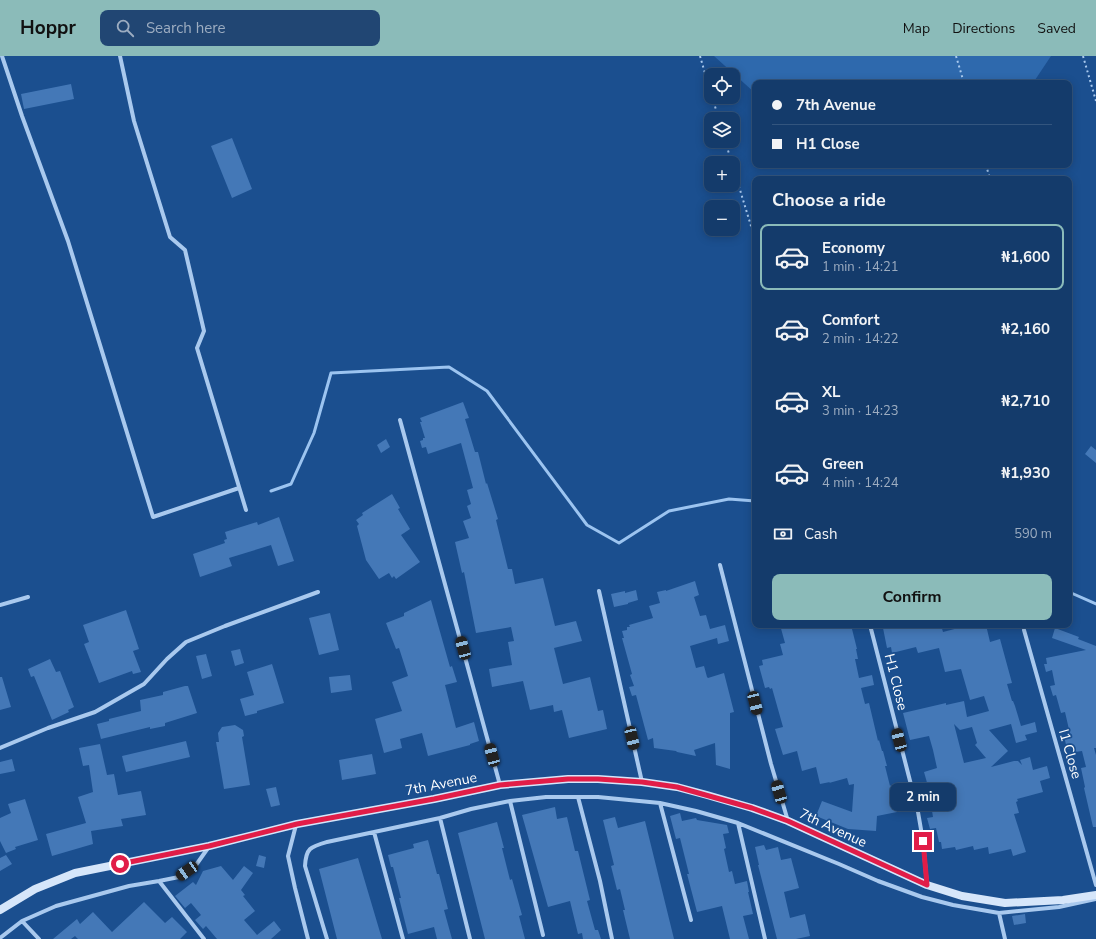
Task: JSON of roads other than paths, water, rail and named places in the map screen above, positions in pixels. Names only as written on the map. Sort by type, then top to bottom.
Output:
[{"type":"main road","name":"7th Avenue","points":[[0,910],[35,889],[75,873],[209,846],[297,824],[434,799],[500,785],[568,779],[598,779],[642,782],[677,787],[752,808],[788,821],[927,885],[962,896],[1005,903],[1063,900],[1096,895]]},
{"type":"street","points":[[2,56],[22,116],[68,241],[153,517],[239,488]]},
{"type":"street","points":[[120,56],[134,121],[170,237],[185,250],[204,331],[196,348],[246,510]]},
{"type":"street","points":[[400,420],[500,785]]},
{"type":"street","points":[[720,565],[771,764],[788,821]]},
{"type":"street","points":[[599,591],[642,782]]},
{"type":"street","points":[[0,748],[48,728],[101,709],[144,684],[167,659],[186,642],[318,592]]},
{"type":"street","points":[[0,605],[28,597]]},
{"type":"street","name":"H1 Close","points":[[871,628],[918,812],[923,841],[927,885]]},
{"type":"street","name":"I1 Close","points":[[1024,630],[1096,885]]},
{"type":"street","points":[[578,797],[600,881],[612,939]]},
{"type":"street","points":[[327,939],[305,866],[306,854],[313,846],[440,818],[471,809],[510,801],[546,798],[598,797],[660,803],[696,811],[738,823],[878,881],[922,897],[953,905],[999,913],[1059,907],[1096,899]]},
{"type":"street","points":[[510,801],[543,934]]},
{"type":"street","points":[[660,803],[690,920]]},
{"type":"street","points":[[440,818],[470,939]]},
{"type":"street","points":[[738,823],[765,939]]},
{"type":"street","points":[[297,824],[288,856],[308,939]]},
{"type":"street","points":[[374,832],[403,939]]},
{"type":"street","points":[[0,938],[22,921],[56,906],[129,886],[178,877],[196,865],[209,846]]},
{"type":"street","points":[[159,881],[204,939]]},
{"type":"street","points":[[999,913],[1005,939]]},
{"type":"street","points":[[22,921],[39,939]]},
{"type":"waterway","points":[[271,491],[291,484],[314,433],[331,373],[449,367],[487,391],[587,525],[619,543],[669,511],[729,499],[752,501]]},
{"type":"waterway","points":[[1072,593],[1096,604]]}]
